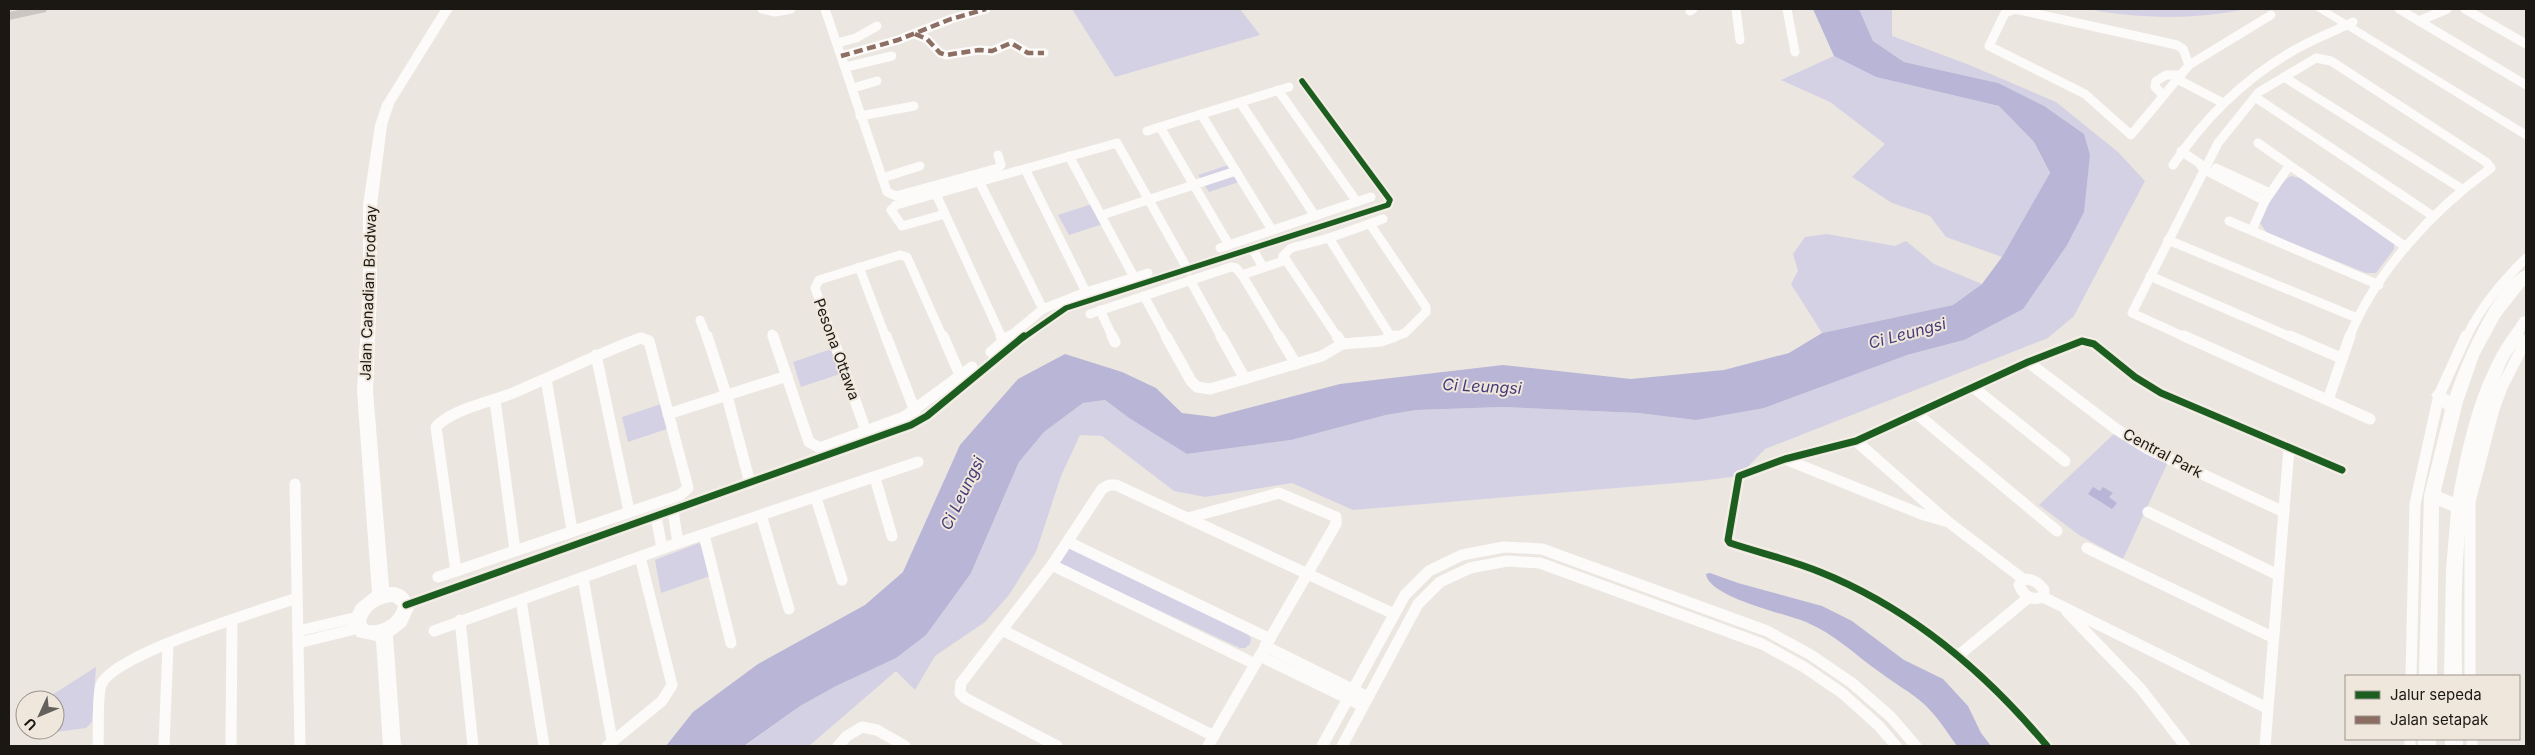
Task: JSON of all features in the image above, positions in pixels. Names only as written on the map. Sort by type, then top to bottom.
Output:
[{"type":"main road","points":[[9,16],[41,9]]},
{"type":"street","name":"Jalan Canadian Brodway","points":[[381,596],[366,391],[370,289],[370,204],[381,125],[388,104],[447,9]]},
{"type":"street","points":[[762,9],[775,12],[792,9]]},
{"type":"street","points":[[825,9],[887,192],[896,196],[998,168],[1001,165],[998,156]]},
{"type":"street","points":[[842,56],[915,34],[951,19],[986,9]]},
{"type":"street","points":[[1736,9],[1740,40]]},
{"type":"street","points":[[1787,9],[1795,52]]},
{"type":"street","points":[[2189,65],[2183,49],[2177,45],[2015,9],[2005,13],[1989,46],[2085,94],[2131,135],[2163,94],[2189,65],[2271,15]]},
{"type":"street","points":[[2320,9],[2350,24],[2526,129]]},
{"type":"street","points":[[2332,9],[2350,24],[2526,136]]},
{"type":"street","points":[[2400,9],[2526,85]]},
{"type":"street","points":[[2419,21],[2446,9]]},
{"type":"street","points":[[2465,9],[2526,43]]},
{"type":"street","points":[[2173,164],[2181,151],[2224,103],[2253,78],[2291,52],[2350,24]]},
{"type":"street","points":[[837,43],[856,38],[877,26]]},
{"type":"street","points":[[915,34],[927,39],[940,53],[946,55],[979,50],[992,51],[1011,43],[1028,53],[1044,53]]},
{"type":"street","points":[[846,67],[892,56]]},
{"type":"street","points":[[2328,400],[2341,358],[2357,318],[2378,285],[2433,216],[2462,190],[2490,170],[2490,166],[2331,61],[2321,58],[2312,59],[2255,97],[2218,143],[2202,165],[2132,313],[2134,316],[2370,419]]},
{"type":"street","points":[[2163,94],[2155,87],[2156,81],[2166,74],[2179,77],[2224,103]]},
{"type":"street","points":[[2284,77],[2462,190]]},
{"type":"street","points":[[853,88],[877,81]]},
{"type":"street","points":[[1115,342],[1095,312],[1144,296],[1189,275],[1252,250],[1384,207],[1390,200],[1302,81]]},
{"type":"street","points":[[1147,131],[1289,87]]},
{"type":"street","points":[[1278,90],[1357,202]]},
{"type":"street","points":[[2255,97],[2433,216]]},
{"type":"street","points":[[1240,102],[1315,216]]},
{"type":"street","points":[[860,116],[914,106]]},
{"type":"street","points":[[1201,114],[1272,230]]},
{"type":"street","points":[[1160,127],[1193,183],[1224,246],[1372,197]]},
{"type":"street","points":[[945,214],[902,226],[891,210],[896,205],[1117,143],[1150,199],[1246,379]]},
{"type":"street","points":[[2258,143],[2406,248]]},
{"type":"street","points":[[2181,151],[2202,165],[2267,197]]},
{"type":"street","points":[[1069,156],[1134,277]]},
{"type":"street","points":[[882,178],[920,166]]},
{"type":"street","points":[[2252,230],[2267,197],[2289,166]]},
{"type":"street","points":[[1025,169],[1086,292]]},
{"type":"street","points":[[1102,215],[1193,183],[1236,171]]},
{"type":"street","points":[[980,182],[1043,309]]},
{"type":"street","points":[[936,194],[1004,342]]},
{"type":"street","points":[[1342,344],[1283,256],[1290,248],[1329,238],[1383,218]]},
{"type":"street","points":[[2229,221],[2378,285]]},
{"type":"street","points":[[1144,296],[1190,381],[1197,387],[1210,389],[1246,379],[1322,356],[1342,344],[1381,341],[1391,338],[1405,333],[1413,327],[1426,312],[1426,307],[1370,224]]},
{"type":"street","points":[[1329,238],[1391,338]]},
{"type":"street","points":[[2168,240],[2357,318]]},
{"type":"street","points":[[1252,250],[1263,267]]},
{"type":"street","name":"Pesona Ottawa","points":[[866,430],[815,288],[816,284],[822,279],[900,255],[909,259],[960,375]]},
{"type":"street","points":[[2428,675],[2432,496],[2452,407],[2468,359],[2484,328],[2517,278],[2526,258]]},
{"type":"street","points":[[1242,274],[1286,260]]},
{"type":"street","points":[[406,605],[911,425],[927,416],[1037,326],[1066,308],[1189,275],[1231,267],[1236,268],[1242,274],[1296,364]]},
{"type":"street","points":[[859,268],[915,411]]},
{"type":"street","points":[[991,352],[1043,309],[1086,292],[1148,273]]},
{"type":"street","points":[[2150,276],[2341,358]]},
{"type":"street","points":[[2411,675],[2415,504],[2439,395],[2473,322],[2495,289],[2517,278]]},
{"type":"street","points":[[700,320],[716,356],[728,394],[750,483]]},
{"type":"street","points":[[2453,675],[2452,576],[2459,507],[2499,363],[2526,321]]},
{"type":"street","points":[[772,334],[809,442],[813,446],[820,448],[866,430],[888,425],[915,411],[972,366]]},
{"type":"street","points":[[438,577],[456,571],[629,510],[680,495],[688,488],[649,341],[641,338],[596,355],[546,379],[444,418],[436,426],[456,571]]},
{"type":"street","points":[[2470,675],[2470,502],[2481,428],[2526,340]]},
{"type":"street","points":[[2047,746],[2034,729],[1959,655],[1901,614],[1833,577],[1730,543],[1728,540],[1738,476],[1785,459],[1856,441],[2028,362],[2082,341],[2088,341],[2160,393],[2342,470]]},
{"type":"street","points":[[596,355],[629,510]]},
{"type":"street","name":"Central Park","points":[[2028,362],[2116,428],[2148,449],[2284,512]]},
{"type":"street","points":[[668,414],[787,376]]},
{"type":"street","points":[[546,379],[572,530]]},
{"type":"street","points":[[1974,388],[2065,461]]},
{"type":"street","points":[[2439,395],[2452,407]]},
{"type":"street","points":[[495,400],[515,550]]},
{"type":"street","points":[[1917,414],[2057,531]]},
{"type":"street","points":[[1856,441],[1947,521],[2023,579],[2031,579],[2039,583],[2044,590],[2044,596]]},
{"type":"street","points":[[2265,746],[2272,637],[2289,448]]},
{"type":"street","points":[[1785,459],[1921,514],[1947,521]]},
{"type":"street","points":[[434,630],[662,548],[816,498],[918,462]]},
{"type":"street","points":[[875,478],[892,536]]},
{"type":"street","points":[[295,484],[300,746]]},
{"type":"street","points":[[1057,746],[965,698],[960,692],[962,683],[1052,565],[1102,489],[1109,485],[1116,485],[1394,614]]},
{"type":"street","points":[[1002,630],[1211,741],[1336,524],[1336,517],[1279,493],[1188,518]]},
{"type":"street","points":[[2432,496],[2459,507]]},
{"type":"street","points":[[816,498],[842,580]]},
{"type":"street","points":[[672,511],[678,543]]},
{"type":"street","points":[[2148,512],[2278,575]]},
{"type":"street","points":[[761,515],[789,609]]},
{"type":"street","points":[[656,516],[662,548]]},
{"type":"street","points":[[704,535],[731,643]]},
{"type":"street","points":[[1068,542],[1263,652]]},
{"type":"street","points":[[1322,746],[1405,595],[1429,572],[1462,554],[1504,547],[1542,549],[1767,631],[1811,655],[1852,683],[1891,717],[1916,746]]},
{"type":"street","points":[[2087,548],[2272,637]]},
{"type":"street","points":[[583,578],[610,743],[662,701],[672,685],[640,557]]},
{"type":"street","points":[[1342,746],[1418,604],[1440,582],[1470,568],[1507,561],[1540,563],[1762,644],[1804,667],[1842,694],[1879,726],[1896,746]]},
{"type":"street","points":[[1052,565],[1263,652],[1365,702]]},
{"type":"street","points":[[2023,579],[2019,585],[2021,592],[2028,598],[2037,600],[2044,596]]},
{"type":"street","points":[[298,643],[359,622],[367,604],[381,596],[388,594],[401,596],[406,605],[406,611],[398,624],[384,633],[369,634],[359,622]]},
{"type":"street","points":[[2044,596],[2063,608],[2267,708]]},
{"type":"street","points":[[98,746],[101,685],[105,677],[138,657],[297,598]]},
{"type":"street","points":[[1959,655],[2028,598]]},
{"type":"street","points":[[521,600],[544,746]]},
{"type":"street","points":[[2063,608],[2141,689],[2185,746]]},
{"type":"street","points":[[460,620],[473,746]]},
{"type":"street","points":[[231,746],[232,621]]},
{"type":"street","points":[[298,631],[359,622]]},
{"type":"street","points":[[384,633],[392,746]]},
{"type":"street","points":[[164,746],[168,645]]},
{"type":"street","points":[[838,746],[851,731],[862,726],[870,727],[906,746]]},
{"type":"shaded area","points":[[1072,9],[1240,9],[1260,35],[1115,77]]},
{"type":"shaded area","points":[[1859,9],[1892,9],[1892,36],[1967,64],[2056,102],[2118,152],[2145,181],[2074,316],[2048,338],[1765,449],[1739,476],[1700,481],[1353,510],[1292,483],[1205,497],[1174,491],[1102,436],[1080,435],[1061,476],[1036,552],[1009,595],[985,622],[935,656],[915,690],[896,671],[809,746],[745,746],[800,706],[836,686],[971,573],[1019,462],[1044,432],[1083,403],[1105,400],[1129,418],[1188,454],[1291,440],[1386,415],[1416,410],[1503,407],[1638,413],[1696,420],[1907,355],[1964,340],[2084,212],[1998,83],[1904,62],[1873,41]]},
{"type":"shaded area","points":[[2088,9],[2245,9],[2207,15],[2166,17],[2126,15]]},
{"type":"shaded area","points":[[1834,56],[1876,77],[1999,106],[2034,142],[2050,174],[2002,257],[1946,237],[1930,216],[1892,203],[1852,177],[1885,144],[1830,102],[1781,80]]},
{"type":"shaded area","points":[[1231,164],[1242,181],[1209,192],[1198,175]]},
{"type":"shaded area","points":[[2291,176],[2307,180],[2394,242],[2394,249],[2376,273],[2366,273],[2267,233],[2260,223],[2276,190]]},
{"type":"shaded area","points":[[1092,204],[1103,224],[1069,235],[1058,215]]},
{"type":"shaded area","points":[[1827,234],[1895,246],[1906,241],[1934,264],[1982,284],[1953,305],[1822,333],[1791,284],[1798,271],[1793,254],[1805,237]]},
{"type":"shaded area","points":[[834,348],[843,373],[801,387],[793,362]]},
{"type":"shaded area","points":[[667,402],[673,427],[628,442],[622,417]]},
{"type":"shaded area","points":[[2118,430],[2168,462],[2123,559],[2079,535],[2039,505]]},
{"type":"shaded area","points":[[699,543],[702,546],[710,576],[661,593],[655,560]]},
{"type":"shaded area","points":[[1070,548],[1246,633],[1251,638],[1250,644],[1245,648],[1240,648],[1060,564],[1057,554]]},
{"type":"shaded area","points":[[96,667],[92,722],[86,728],[65,731],[65,690],[60,690]]},
{"type":"water","name":"Ci Leungsi","points":[[1813,9],[1859,9],[1873,41],[1904,62],[1998,83],[2044,106],[2084,134],[2090,155],[2084,212],[2067,245],[2023,309],[1964,340],[1907,355],[1764,408],[1696,420],[1638,413],[1503,407],[1416,410],[1386,415],[1291,440],[1187,454],[1129,418],[1105,400],[1083,403],[1044,432],[1019,462],[971,573],[926,635],[896,658],[836,686],[800,706],[744,746],[666,746],[693,712],[758,664],[865,605],[903,572],[960,445],[1018,379],[1065,354],[1122,372],[1156,388],[1182,413],[1214,417],[1340,384],[1503,365],[1631,379],[1724,370],[1789,353],[1822,333],[1953,305],[1982,284],[2002,257],[2050,173],[2034,142],[1999,106],[1876,77],[1834,56]]},
{"type":"water","points":[[2093,487],[2100,491],[2103,487],[2113,493],[2109,497],[2117,503],[2112,509],[2088,494]]},
{"type":"water","points":[[1710,573],[1738,583],[1822,606],[1852,621],[1904,660],[1943,679],[1968,706],[1981,733],[1991,746],[1957,746],[1938,719],[1924,704],[1836,639],[1806,622],[1733,597],[1710,582],[1706,574]]},
{"type":"marked path","points":[[841,56],[898,40],[951,19],[986,9]]},
{"type":"marked path","points":[[915,34],[927,39],[940,53],[946,55],[979,50],[992,51],[1011,43],[1028,53],[1044,53]]},
{"type":"cycle path","points":[[406,605],[911,425],[927,416],[1037,326],[1066,308],[1388,205],[1390,200],[1302,81]]},
{"type":"cycle path","points":[[2047,746],[2002,695],[1977,671],[1923,629],[1864,593],[1834,578],[1796,563],[1730,543],[1728,540],[1739,476],[1785,459],[1856,441],[2028,362],[2082,341],[2094,344],[2135,377],[2161,393],[2342,470]]}]
